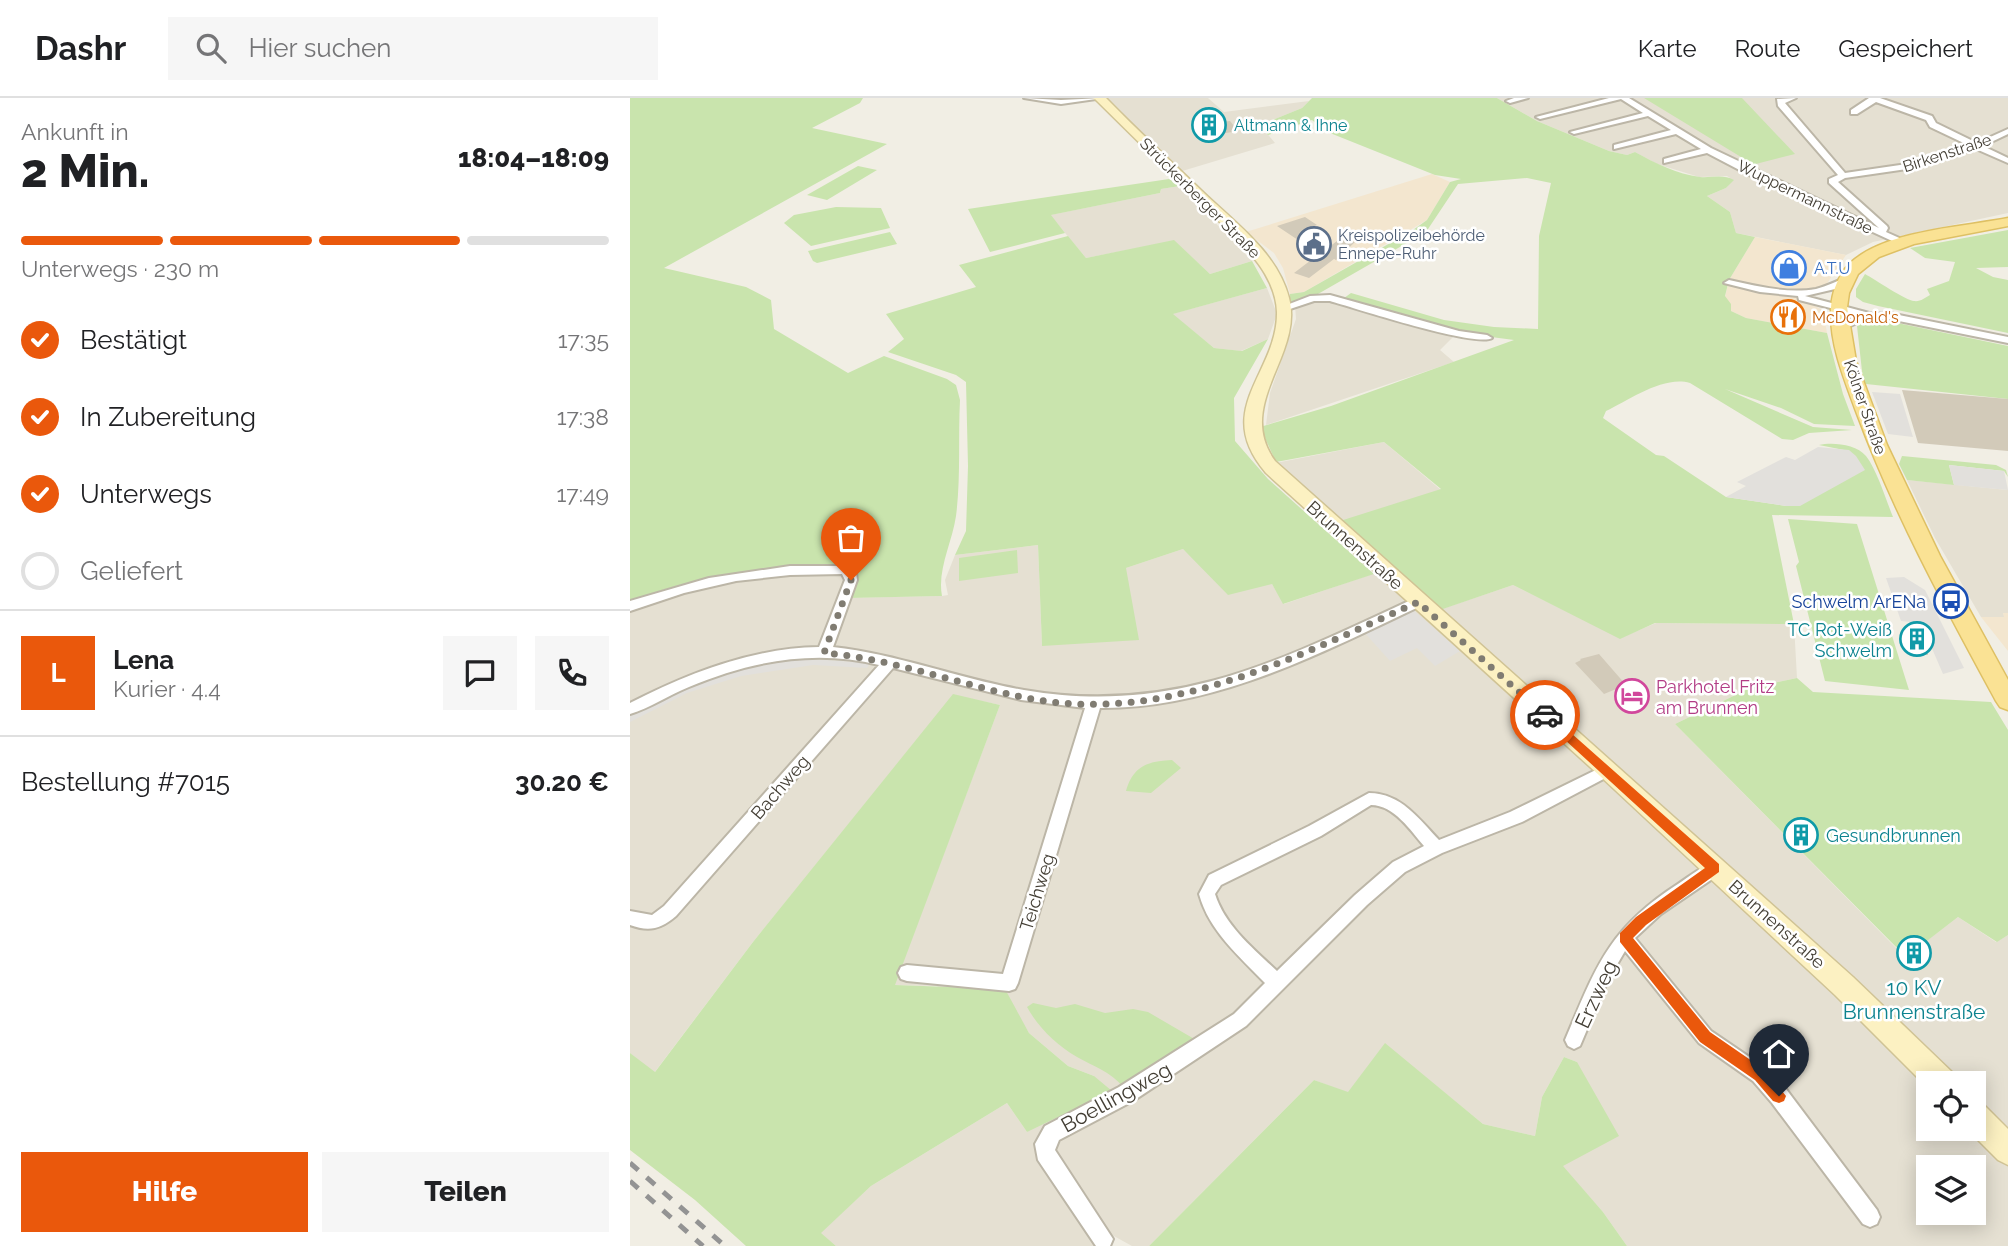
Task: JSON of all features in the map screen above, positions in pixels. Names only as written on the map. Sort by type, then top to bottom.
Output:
[{"type":"main road","name":"Strückerberger Straße","points":[[1100,98],[1256,251],[1277,282],[1284,308]]},
{"type":"main road","name":"Kölner Straße","points":[[2006,690],[1947,594],[1882,458],[1855,385],[1840,328],[1839,304],[1854,268],[1867,257],[1903,243],[2008,222]]},
{"type":"main road","name":"Brunnenstraße","points":[[1284,308],[1283,324],[1259,383],[1252,420],[1252,431],[1263,457],[1294,490],[1608,770],[1844,986],[1931,1071]]},
{"type":"main road","points":[[1986,1127],[2008,1150]]},
{"type":"street","points":[[1028,98],[1061,102],[1100,98]]},
{"type":"street","points":[[1510,101],[1524,98]]},
{"type":"street","points":[[1541,117],[1618,98]]},
{"type":"street","name":"Wuppermannstraße","points":[[1624,98],[1708,150],[1796,195],[1903,243]]},
{"type":"street","points":[[1792,98],[1780,101],[1797,125],[1843,176],[1832,181],[1884,228],[1879,233]]},
{"type":"street","points":[[1854,112],[1874,98],[1929,118],[1933,125],[2008,162]]},
{"type":"street","points":[[1574,132],[1649,114]]},
{"type":"street","points":[[1617,147],[1677,131]]},
{"type":"street","name":"Birkenstraße","points":[[1843,176],[1905,168],[1975,146],[2008,131]]},
{"type":"street","points":[[1667,161],[1708,150]]},
{"type":"street","points":[[1791,294],[1825,291],[1847,280]]},
{"type":"street","points":[[1729,283],[2008,340]]},
{"type":"street","points":[[1806,294],[1874,315]]},
{"type":"street","points":[[1284,308],[1313,298],[1330,298],[1458,334],[1487,338]]},
{"type":"street","points":[[1840,328],[1856,318],[1889,316]]},
{"type":"street","points":[[630,606],[680,589],[757,573],[793,569],[845,570],[850,573],[851,580],[824,653]]},
{"type":"street","points":[[630,709],[673,688],[733,666],[777,656],[824,653],[862,656],[1035,699],[1094,703],[1142,700],[1209,687],[1312,650],[1418,602]]},
{"type":"street","name":"Bachweg","points":[[630,918],[648,925],[658,922],[670,911],[890,663]]},
{"type":"street","name":"Teichweg","points":[[907,973],[1009,983],[1094,703]]},
{"type":"street","name":"Boellingweg","points":[[1103,1239],[1045,1153],[1048,1137],[1061,1127],[1126,1094],[1240,1020],[1361,900],[1399,867],[1436,848],[1516,817],[1608,770]]},
{"type":"street","points":[[1278,983],[1241,946],[1211,907],[1207,894],[1215,880],[1315,831],[1369,799],[1377,798],[1390,802],[1436,848]]},
{"type":"street","name":"Erzweg","points":[[1574,1040],[1595,988],[1625,938],[1641,921],[1715,868]]},
{"type":"street","points":[[1625,938],[1705,1037],[1760,1075],[1779,1096],[1870,1217]]},
{"type":"shaded area","points":[[1105,98],[1208,98],[1224,112],[1309,101],[1302,108],[1260,125],[1275,143],[1179,172]]},
{"type":"shaded area","points":[[1497,98],[2008,98],[2008,213],[1873,242],[1846,255],[1736,233],[1730,212],[1707,196],[1726,188],[1733,180],[1727,176],[1699,177],[1657,164],[1635,152],[1627,155],[1609,151],[1537,121]]},
{"type":"shaded area","name":"Kreispolizeibehörde Ennepe-Ruhr","points":[[1432,174],[1450,182],[1427,220],[1304,292],[1290,294],[1283,268],[1274,253],[1246,232]]},
{"type":"shaded area","points":[[1180,186],[1252,261],[1210,274],[1174,241],[1086,258],[1050,215],[1160,193],[1161,189]]},
{"type":"shaded area","points":[[1755,237],[1846,255],[1826,285],[1816,290],[1811,304],[1823,310],[1827,333],[1746,318],[1731,311],[1725,297],[1729,280]]},
{"type":"shaded area","points":[[1267,288],[1277,314],[1268,339],[1241,351],[1214,348],[1172,314]]},
{"type":"shaded area","points":[[1316,299],[1328,299],[1454,336],[1440,350],[1454,362],[1266,425],[1270,393],[1296,319],[1295,305]]},
{"type":"shaded area","points":[[1872,392],[1900,394],[1913,437],[1888,434]]},
{"type":"shaded area","points":[[1384,442],[1441,490],[1333,524],[1270,464]]},
{"type":"shaded area","points":[[1818,447],[1849,450],[1865,470],[1800,506],[1726,497],[1746,486],[1737,482],[1786,457],[1795,460]]},
{"type":"shaded area","points":[[1949,465],[2004,471],[2008,490],[1954,485]]},
{"type":"shaded area","points":[[1907,480],[2008,490],[2008,613],[2003,613],[2005,617],[1981,617],[1935,538]]},
{"type":"shaded area","points":[[1038,545],[1042,646],[1126,568],[1183,549],[1206,570],[1272,584],[1284,604],[1393,567],[1436,611],[1513,585],[1620,638],[1656,623],[1794,624],[1797,678],[1750,688],[1675,724],[1905,957],[1958,917],[1996,942],[2008,935],[2008,1246],[1627,1246],[1603,1212],[1562,1166],[1577,1062],[1564,1057],[1542,1097],[1535,1136],[1483,1124],[1385,1044],[1348,1093],[1314,1080],[1149,1246],[1132,1246],[1112,1235],[1107,1246],[836,1246],[820,1233],[871,1186],[1007,1103],[1027,1132],[1094,1076],[1068,1066],[1029,1033],[1020,1018],[936,986],[894,985],[1000,705],[953,695],[753,942],[654,1073],[630,1053],[630,609],[680,592],[756,576],[840,573],[846,576],[847,581],[841,598],[948,595],[945,580],[955,555]]},
{"type":"shaded area","points":[[1904,577],[1925,590],[1964,668],[1943,674],[1921,623],[1901,621],[1886,578]]},
{"type":"shaded area","points":[[1412,609],[1460,651],[1435,666],[1417,648],[1390,661],[1363,631]]},
{"type":"shaded area","points":[[2003,613],[2008,613],[2008,651],[1981,617],[2004,617]]},
{"type":"shaded area","points":[[810,659],[870,663],[867,668],[813,665],[741,676],[687,693],[630,722],[630,714],[660,698],[721,675],[764,664]]},
{"type":"green space","points":[[630,98],[863,98],[860,103],[812,128],[887,144],[664,268],[746,287],[771,300],[774,329],[848,373],[884,356],[947,379],[956,385],[960,400],[958,502],[942,576],[942,596],[848,598],[859,566],[830,566],[772,569],[715,577],[686,583],[630,601]]},
{"type":"green space","points":[[1312,98],[1497,98],[1537,121],[1609,151],[1627,155],[1635,152],[1666,168],[1691,176],[1734,180],[1726,188],[1707,196],[1730,212],[1736,233],[1755,237],[1729,280],[1725,296],[1731,304],[1731,311],[1746,318],[1827,333],[1843,394],[1855,426],[1814,424],[1781,408],[1725,389],[1813,427],[1852,430],[1809,433],[1793,440],[1782,439],[1690,383],[1680,381],[1647,390],[1606,411],[1603,418],[1656,455],[1664,456],[1726,497],[1786,506],[1800,505],[1849,451],[1819,445],[1850,446],[1862,452],[1870,462],[1893,517],[1772,515],[1794,624],[1655,623],[1620,639],[1513,585],[1440,610],[1340,521],[1441,489],[1384,442],[1276,462],[1260,427],[1331,406],[1514,340],[1461,333],[1340,301],[1351,293],[1444,320],[1494,327],[1538,329],[1539,236],[1551,183],[1527,178],[1458,184],[1426,232],[1311,298],[1290,304],[1290,294],[1304,292],[1427,220],[1450,182],[1461,179],[1435,175],[1325,131],[1312,120],[1268,135],[1260,125],[1302,108]]},
{"type":"green space","points":[[1644,98],[1742,98],[1795,154],[1748,166],[1738,159],[1741,157]]},
{"type":"green space","points":[[858,166],[877,170],[827,200],[807,195]]},
{"type":"green space","points":[[1169,179],[1180,186],[1161,189],[1160,193],[1051,215],[1065,233],[990,252],[968,209]]},
{"type":"green space","points":[[836,207],[881,208],[890,228],[811,246],[784,223],[794,215]]},
{"type":"green space","points":[[2008,230],[2008,267],[1976,268],[1993,277],[2008,280],[2008,333],[1878,306],[1856,297],[1856,289],[1865,274],[1910,300],[1922,300],[1930,295],[1927,289],[1949,281],[1955,262],[1925,258],[1910,248]]},
{"type":"green space","points":[[890,232],[897,244],[817,263],[808,251]]},
{"type":"green space","points":[[1068,236],[1086,258],[1174,240],[1210,274],[1252,261],[1267,288],[1173,314],[1214,348],[1242,351],[1268,339],[1234,398],[1235,441],[1268,479],[1374,574],[1283,604],[1272,584],[1228,595],[1183,549],[1126,568],[1139,640],[1042,646],[1038,545],[955,555],[966,531],[966,382],[956,375],[888,352],[904,339],[886,314],[976,287],[959,265]]},
{"type":"green space","points":[[1878,319],[2008,346],[2008,399],[1866,384],[1863,380],[1857,326],[1867,320]]},
{"type":"green space","points":[[1902,456],[1996,465],[2006,470],[2008,477],[2004,471],[1949,465],[1954,485],[1907,480],[1899,464]]},
{"type":"green space","points":[[1788,519],[1857,524],[1909,690],[1825,681],[1796,566],[1799,562]]},
{"type":"green space","points":[[1017,550],[1018,573],[959,581],[959,558]]},
{"type":"green space","points":[[1797,678],[1813,692],[1991,702],[2008,730],[2008,935],[1997,942],[1958,917],[1906,957],[1675,724],[1750,688]]},
{"type":"green space","points":[[953,694],[1000,705],[895,985],[1005,989],[1029,1033],[1068,1066],[1094,1076],[1112,1091],[1027,1132],[1007,1103],[871,1186],[821,1233],[836,1246],[746,1246],[695,1200],[630,1150],[630,1053],[655,1072],[753,942]]},
{"type":"green space","points":[[1172,760],[1181,768],[1151,793],[1126,791],[1137,770],[1156,762]]},
{"type":"green space","points":[[1033,1003],[1056,1008],[1075,1004],[1105,1013],[1133,1009],[1148,1012],[1196,1040],[1123,1087],[1107,1073],[1055,1041],[1036,1022],[1027,1007]]},
{"type":"green space","points":[[1385,1043],[1483,1124],[1535,1136],[1542,1097],[1564,1057],[1577,1062],[1619,1136],[1563,1166],[1603,1212],[1627,1246],[1149,1246],[1314,1080],[1348,1092]]},
{"type":"building","name":"Altmann & Ihne","points":[[1210,118],[1214,123],[1230,121],[1238,131],[1208,136],[1196,120]]},
{"type":"building","name":"Kreispolizeibehörde Ennepe-Ruhr","points":[[1305,217],[1317,225],[1304,230],[1329,247],[1341,238],[1355,242],[1336,260],[1309,278],[1294,273],[1319,254],[1277,226]]},
{"type":"building","points":[[1902,390],[2008,399],[2008,451],[1918,443]]},
{"type":"building","name":"TC Rot-Weiß Schwelm","points":[[1908,626],[1920,627],[1928,655],[1916,654]]},
{"type":"building","points":[[1599,654],[1626,685],[1604,694],[1575,663]]},
{"type":"railway","points":[[630,1163],[725,1246]]},
{"type":"railway","points":[[630,1181],[703,1246]]},
{"type":"way so far","points":[[851,580],[824,653],[862,656],[1035,699],[1094,703],[1120,703],[1164,697],[1209,687],[1312,650],[1418,602],[1545,715]]},
{"type":"place","name":"Altmann & Ihne","points":[[1209,125]]},
{"type":"place","name":"Kreispolizeibehörde Ennepe-Ruhr","points":[[1314,244]]},
{"type":"place","name":"A.T.U","points":[[1789,268]]},
{"type":"place","name":"McDonald's","points":[[1788,317]]},
{"type":"place","name":"Schwelm ArENa","points":[[1951,601]]},
{"type":"place","name":"TC Rot-Weiß Schwelm","points":[[1917,639]]},
{"type":"place","name":"Parkhotel Fritz am Brunnen","points":[[1632,696]]},
{"type":"place","name":"Gesundbrunnen","points":[[1801,835]]},
{"type":"place","name":"10 KV Brunnenstraße","points":[[1914,953]]},
{"type":"route","points":[[1545,715],[1715,868],[1641,921],[1625,938],[1705,1037],[1760,1075],[1779,1096]]}]
